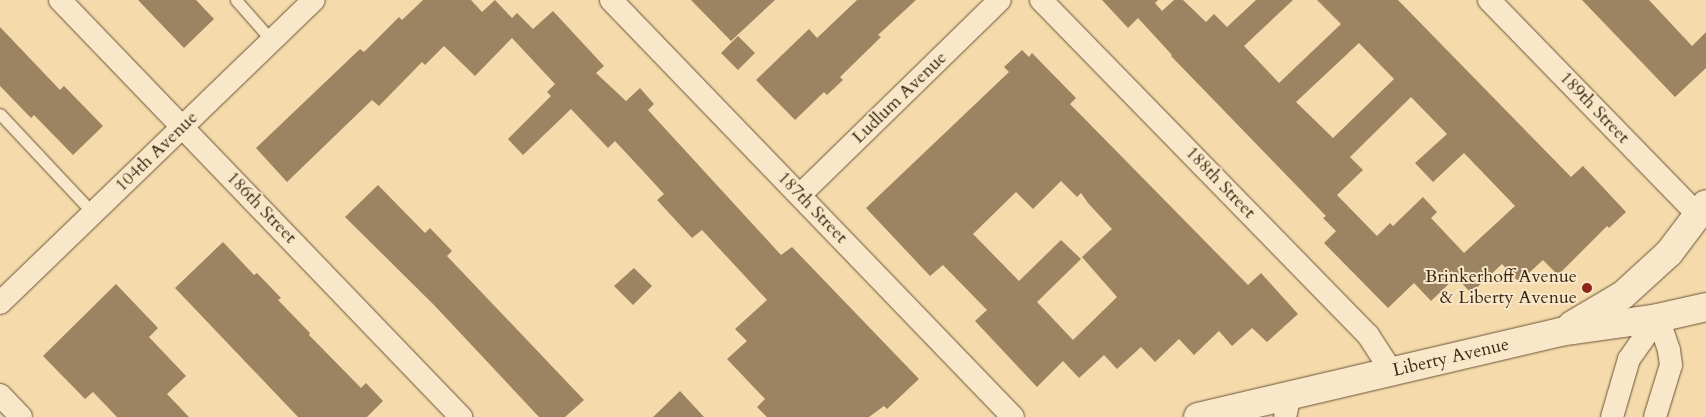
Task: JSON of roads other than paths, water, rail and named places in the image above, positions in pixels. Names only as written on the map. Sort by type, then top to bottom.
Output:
[{"type":"main road","points":[[1560,332],[1623,295],[1670,253],[1703,210]]},
{"type":"main road","name":"Liberty Avenue","points":[[1198,417],[1287,406],[1392,372],[1560,332],[1658,318],[1706,307]]},
{"type":"street","name":"186th Street","points":[[60,0],[462,417]]},
{"type":"street","name":"104th Avenue","points":[[0,303],[314,0]]},
{"type":"street","name":"187th Street","points":[[611,0],[1013,417]]},
{"type":"street","name":"Ludlum Avenue","points":[[800,195],[1000,0]]},
{"type":"street","name":"188th Street","points":[[1041,0],[1368,335],[1392,372]]},
{"type":"street","name":"189th Street","points":[[1490,0],[1703,210]]},
{"type":"street","points":[[1612,417],[1629,359],[1658,318]]},
{"type":"street","points":[[1655,417],[1671,365],[1669,350],[1658,318]]},
{"type":"street","points":[[0,395],[21,417]]},
{"type":"lane","points":[[236,0],[272,41]]},
{"type":"lane","points":[[0,114],[94,213]]},
{"type":"place","name":"Brinkerhoff Avenue & Liberty Avenue","points":[[1587,288]]}]
